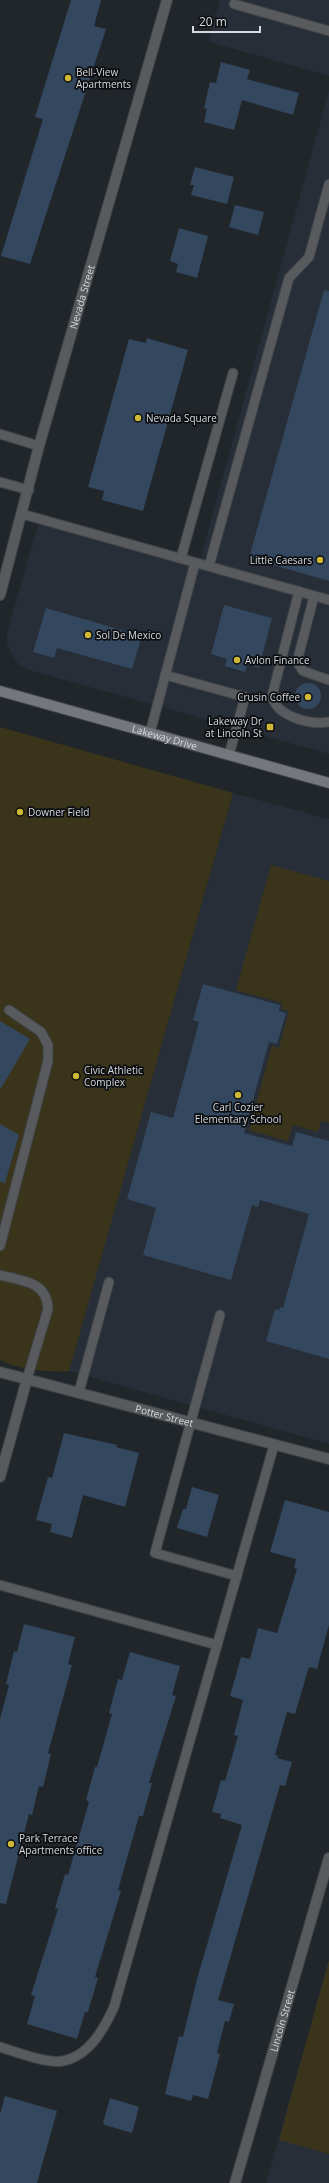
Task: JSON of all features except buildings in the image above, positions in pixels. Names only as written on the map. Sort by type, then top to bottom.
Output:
[{"type":"main road","name":"Lakeway Drive","points":[[0,691],[329,783]]},
{"type":"street","name":"Nevada Street","points":[[0,595],[29,490],[39,446],[167,0]]},
{"type":"street","name":"Potter Street","points":[[0,1372],[329,1459]]},
{"type":"street","points":[[0,1477],[27,1379]]},
{"type":"street","name":"Lincoln Street","points":[[235,2183],[329,1858]]},
{"type":"lane","points":[[234,4],[329,31]]},
{"type":"lane","points":[[209,566],[290,278],[309,257],[329,184]]},
{"type":"lane","points":[[181,558],[233,373]]},
{"type":"lane","points":[[0,434],[39,446]]},
{"type":"lane","points":[[0,482],[29,490]]},
{"type":"lane","points":[[22,514],[329,600]]},
{"type":"lane","points":[[150,733],[195,563]]},
{"type":"lane","points":[[299,592],[272,696],[273,704],[284,714],[319,724],[329,722]]},
{"type":"lane","points":[[314,596],[297,662],[303,672],[329,680]]},
{"type":"lane","points":[[165,675],[245,697],[229,755]]},
{"type":"lane","points":[[0,1246],[48,1061],[48,1045],[41,1032],[9,1010]]},
{"type":"lane","points":[[0,1275],[32,1283],[41,1289],[48,1298],[48,1309],[27,1379]]},
{"type":"lane","points":[[79,1392],[109,1282]]},
{"type":"lane","points":[[220,1314],[155,1553],[237,1576]]},
{"type":"lane","points":[[0,2047],[40,2058],[63,2061],[85,2050],[102,2031],[114,2007],[274,1445]]},
{"type":"lane","points":[[0,1585],[217,1645]]},
{"type":"shaded area","points":[[220,0],[329,0],[329,76],[209,42]]},
{"type":"shaded area","points":[[329,90],[329,754],[29,670],[18,664],[7,645],[7,633],[40,517],[200,560]]},
{"type":"shaded area","name":"Civic Athletic Complex","points":[[0,727],[233,793],[69,1371],[33,1370],[15,1366],[0,1360]]},
{"type":"shaded area","name":"Carl Cozier Elementary School","points":[[233,793],[329,819],[329,1444],[69,1371]]},
{"type":"shaded area","points":[[271,865],[329,881],[329,1123],[321,1121],[318,1132],[293,1125],[288,1141],[249,1130],[272,1046],[279,1048],[289,1011],[281,1009],[282,1003],[236,990]]},
{"type":"shaded area","points":[[329,1960],[329,2183],[266,2183]]},
{"type":"shaded area","points":[[329,1960],[329,2154],[279,2140]]},
{"type":"place","name":"Bell-View Apartments","points":[[68,78]]},
{"type":"place","name":"Nevada Square","points":[[138,418]]},
{"type":"place","name":"Little Caesars","points":[[320,560]]},
{"type":"place","name":"Sol De Mexico","points":[[88,635]]},
{"type":"place","name":"Avlon Finance","points":[[237,660]]},
{"type":"place","name":"Crusin Coffee","points":[[308,697]]},
{"type":"place","name":"Lakeway Dr at Lincoln St","points":[[270,727]]},
{"type":"place","name":"Downer Field","points":[[20,812]]},
{"type":"place","name":"Civic Athletic Complex","points":[[76,1076]]},
{"type":"place","name":"Carl Cozier Elementary School","points":[[238,1095]]},
{"type":"place","name":"Park Terrace Apartments office","points":[[11,1844]]}]
